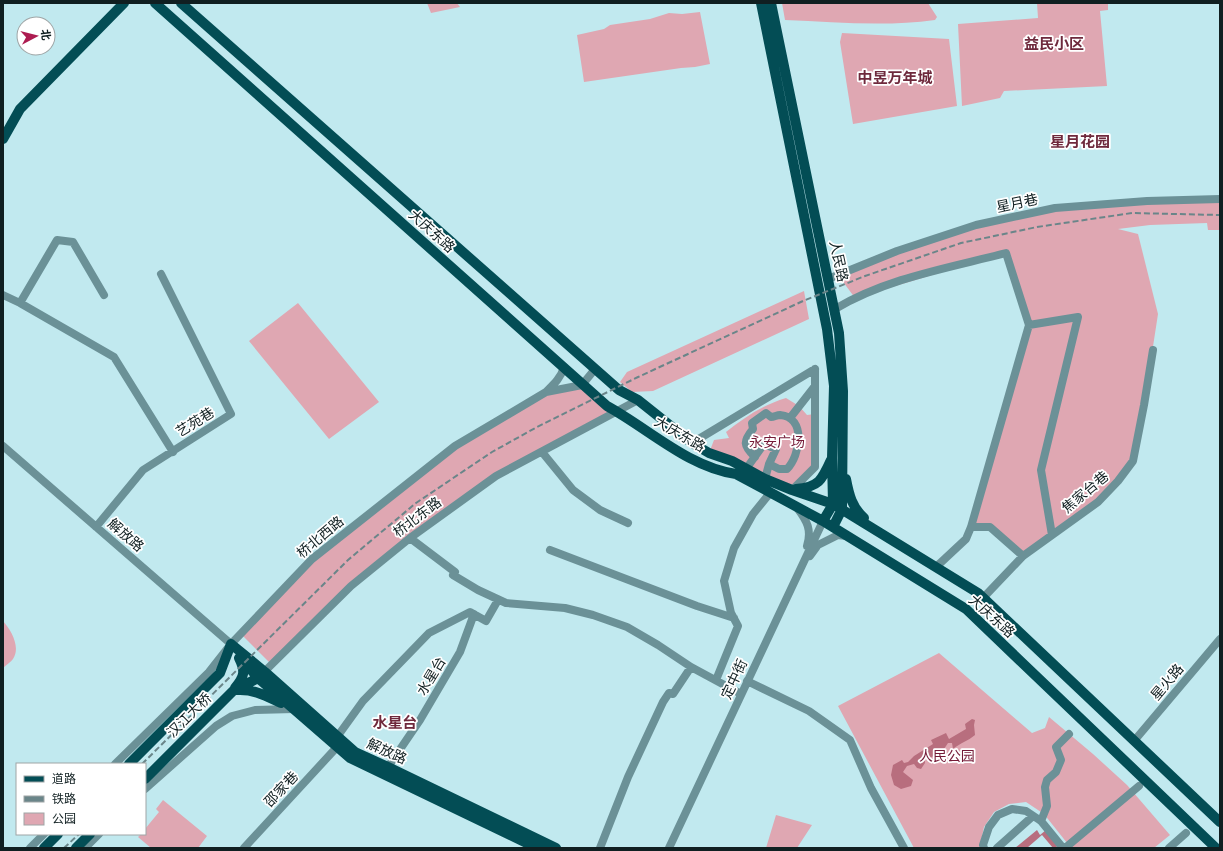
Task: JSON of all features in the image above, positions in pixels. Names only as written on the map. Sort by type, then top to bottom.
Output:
[{"type":"main road","points":[[3,139],[20,108],[124,3]]},
{"type":"main road","name":"大庆东路","points":[[156,3],[607,406],[683,454],[723,472],[736,474],[823,521],[966,609],[1214,846]]},
{"type":"main road","name":"大庆东路","points":[[181,3],[619,390],[638,400],[692,442],[709,453],[732,461],[765,479],[837,506],[978,593],[1220,822]]},
{"type":"main road","points":[[188,3],[194,14]]},
{"type":"main road","name":"人民路","points":[[761,3],[827,329],[834,386],[837,459],[837,506],[833,527]]},
{"type":"main road","name":"人民路","points":[[771,3],[839,333],[843,391],[837,459]]},
{"type":"main road","points":[[792,490],[805,488],[822,479],[837,459]]},
{"type":"main road","points":[[837,459],[856,510],[877,531]]},
{"type":"main road","points":[[823,521],[837,506]]},
{"type":"main road","points":[[231,644],[243,666],[244,674],[242,680],[233,691]]},
{"type":"main road","name":"汉江大桥","points":[[130,763],[220,674],[231,644]]},
{"type":"main road","name":"解放路","points":[[231,644],[294,709],[337,742],[556,848]]},
{"type":"main road","name":"汉江大桥","points":[[146,778],[233,691],[262,675]]},
{"type":"main road","name":"解放路","points":[[262,675],[337,742],[350,758],[537,848]]},
{"type":"main road","points":[[233,691],[247,690],[256,692],[294,709]]},
{"type":"main road","points":[[44,848],[57,835]]},
{"type":"main road","points":[[76,848],[89,835]]},
{"type":"street","name":"星月巷","points":[[828,279],[896,251],[976,224],[1055,208],[1147,201],[1220,199]]},
{"type":"street","points":[[20,303],[57,240],[73,242],[104,295]]},
{"type":"street","points":[[835,309],[851,299],[898,280],[1006,253],[1029,325],[971,526],[966,539],[936,567]]},
{"type":"street","name":"艺苑巷","points":[[96,527],[144,470],[231,414],[161,274]]},
{"type":"street","points":[[3,295],[20,303],[114,357],[172,452]]},
{"type":"street","points":[[1029,325],[1078,317],[1041,470],[1052,535]]},
{"type":"street","name":"焦家台巷","points":[[983,598],[1023,556],[1098,502],[1118,481],[1133,462],[1153,350]]},
{"type":"street","points":[[546,392],[559,377],[564,367]]},
{"type":"street","points":[[582,385],[595,369]]},
{"type":"street","points":[[692,442],[815,369],[815,467],[792,490]]},
{"type":"street","name":"桥北西路","points":[[116,763],[209,672],[231,644],[312,559],[455,446],[546,392],[582,385]]},
{"type":"street","points":[[790,418],[814,386]]},
{"type":"street","name":"桥北东路","points":[[262,675],[352,586],[410,538],[496,476],[638,400]]},
{"type":"street","points":[[755,457],[746,449],[745,442],[747,436],[753,429],[752,423],[766,413],[771,417],[780,415],[790,418],[797,427],[799,439],[797,453],[792,464],[787,469],[779,469],[769,464]]},
{"type":"street","points":[[746,469],[764,444],[776,449],[769,464],[765,479]]},
{"type":"street","name":"解放路","points":[[3,446],[231,644]]},
{"type":"street","points":[[542,452],[573,490],[600,510],[628,523]]},
{"type":"street","points":[[716,680],[738,626],[731,612],[724,581],[734,548],[753,514],[770,493]]},
{"type":"street","points":[[796,507],[807,520],[810,538],[799,571]]},
{"type":"street","name":"定中街","points":[[669,848],[823,521]]},
{"type":"street","points":[[971,526],[990,527],[1023,556]]},
{"type":"street","points":[[799,571],[818,545],[838,535],[846,536]]},
{"type":"street","points":[[410,538],[455,572],[453,574],[478,590],[498,600],[506,603],[565,608],[593,615],[627,627],[691,667],[741,694]]},
{"type":"street","points":[[550,550],[697,606],[734,618]]},
{"type":"street","points":[[474,614],[486,621],[498,600]]},
{"type":"street","name":"邵家巷","points":[[244,848],[337,742],[363,701],[429,633],[470,612],[474,614]]},
{"type":"street","name":"水星台","points":[[388,767],[420,720],[460,652],[474,614]]},
{"type":"street","name":"星火路","points":[[1134,741],[1220,639]]},
{"type":"street","points":[[600,848],[628,777],[663,702],[669,693],[673,694],[691,667]]},
{"type":"street","points":[[747,681],[808,711],[850,740],[871,788],[904,848]]},
{"type":"street","points":[[146,788],[216,726],[232,716],[255,710],[294,709]]},
{"type":"street","points":[[1041,821],[1047,806],[1045,787],[1047,780],[1056,772],[1061,760],[1056,747],[1070,734]]},
{"type":"street","points":[[984,848],[983,845],[989,827],[998,814],[1012,809],[1026,811],[1041,821],[1064,848],[1139,786]]},
{"type":"street","points":[[997,848],[1033,816]]},
{"type":"street","points":[[1169,848],[1186,833]]},
{"type":"street","points":[[30,848],[43,835]]},
{"type":"street","points":[[85,848],[98,835]]},
{"type":"green space","points":[[427,3],[457,3],[460,7],[431,13]]},
{"type":"green space","points":[[782,3],[928,3],[937,17],[935,20],[898,23],[785,20]]},
{"type":"green space","points":[[1037,3],[1108,3],[1108,10],[1100,11],[1107,86],[1004,91],[1000,98],[962,106],[958,24],[1038,18]]},
{"type":"green space","points":[[700,12],[710,64],[584,82],[577,35],[604,29],[610,25],[650,19],[669,13],[682,14]]},
{"type":"green space","points":[[842,33],[949,39],[957,106],[853,124],[840,42]]},
{"type":"green space","points":[[1220,201],[1220,230],[1208,230],[1207,223],[1150,225],[1118,229],[1138,234],[1158,314],[1144,405],[1133,461],[1098,502],[1023,556],[990,527],[971,527],[1029,325],[1006,253],[855,298],[838,275],[976,225],[1055,208]]},
{"type":"green space","points":[[804,291],[809,319],[653,391],[632,392],[620,382],[627,372]]},
{"type":"green space","points":[[298,303],[379,402],[329,439],[249,341]]},
{"type":"green space","points":[[582,385],[616,411],[496,476],[410,538],[269,662],[243,636],[310,561],[455,446],[546,392]]},
{"type":"green space","name":"永安广场","points":[[786,398],[799,406],[807,415],[815,414],[815,467],[792,490],[709,453],[714,440],[729,438],[726,432],[740,421],[762,408]]},
{"type":"green space","points":[[3,621],[12,634],[16,649],[13,659],[3,668]]},
{"type":"green space","name":"人民公园","points":[[939,653],[1032,733],[1045,728],[1049,717],[1127,785],[1170,835],[1154,848],[1071,848],[1044,814],[1026,802],[1009,804],[994,812],[984,827],[980,846],[981,848],[914,848],[838,706]]},
{"type":"green space","points":[[163,800],[207,836],[198,848],[151,848],[138,837],[140,835],[146,835],[146,828],[159,812],[156,809]]},
{"type":"green space","points":[[776,815],[812,825],[797,848],[766,848]]},
{"type":"shaded area","points":[[972,719],[975,720],[975,735],[953,749],[952,743],[948,743],[944,749],[940,749],[937,754],[930,758],[925,756],[925,763],[921,769],[917,768],[914,764],[907,766],[903,772],[913,780],[911,786],[901,789],[894,785],[891,775],[893,765],[902,760],[904,763],[908,762],[914,756],[933,744],[931,740],[946,733],[949,739],[966,729],[965,724]]},
{"type":"shaded area","points":[[1037,830],[1040,835],[1046,830],[1059,846],[1053,848],[1042,835],[1027,848],[1015,848]]},
{"type":"railway","points":[[143,763],[348,560],[416,503],[492,452],[537,427],[638,377],[803,301],[865,276],[961,243],[1037,227],[1132,213],[1220,215]]},
{"type":"railway","points":[[64,848],[78,835]]},
{"type":"district","name":"益民小区","points":[[1054,44]]},
{"type":"district","name":"中昱万年城","points":[[895,78]]},
{"type":"district","name":"星月花园","points":[[1080,142]]},
{"type":"district","name":"水星台","points":[[395,723]]}]
